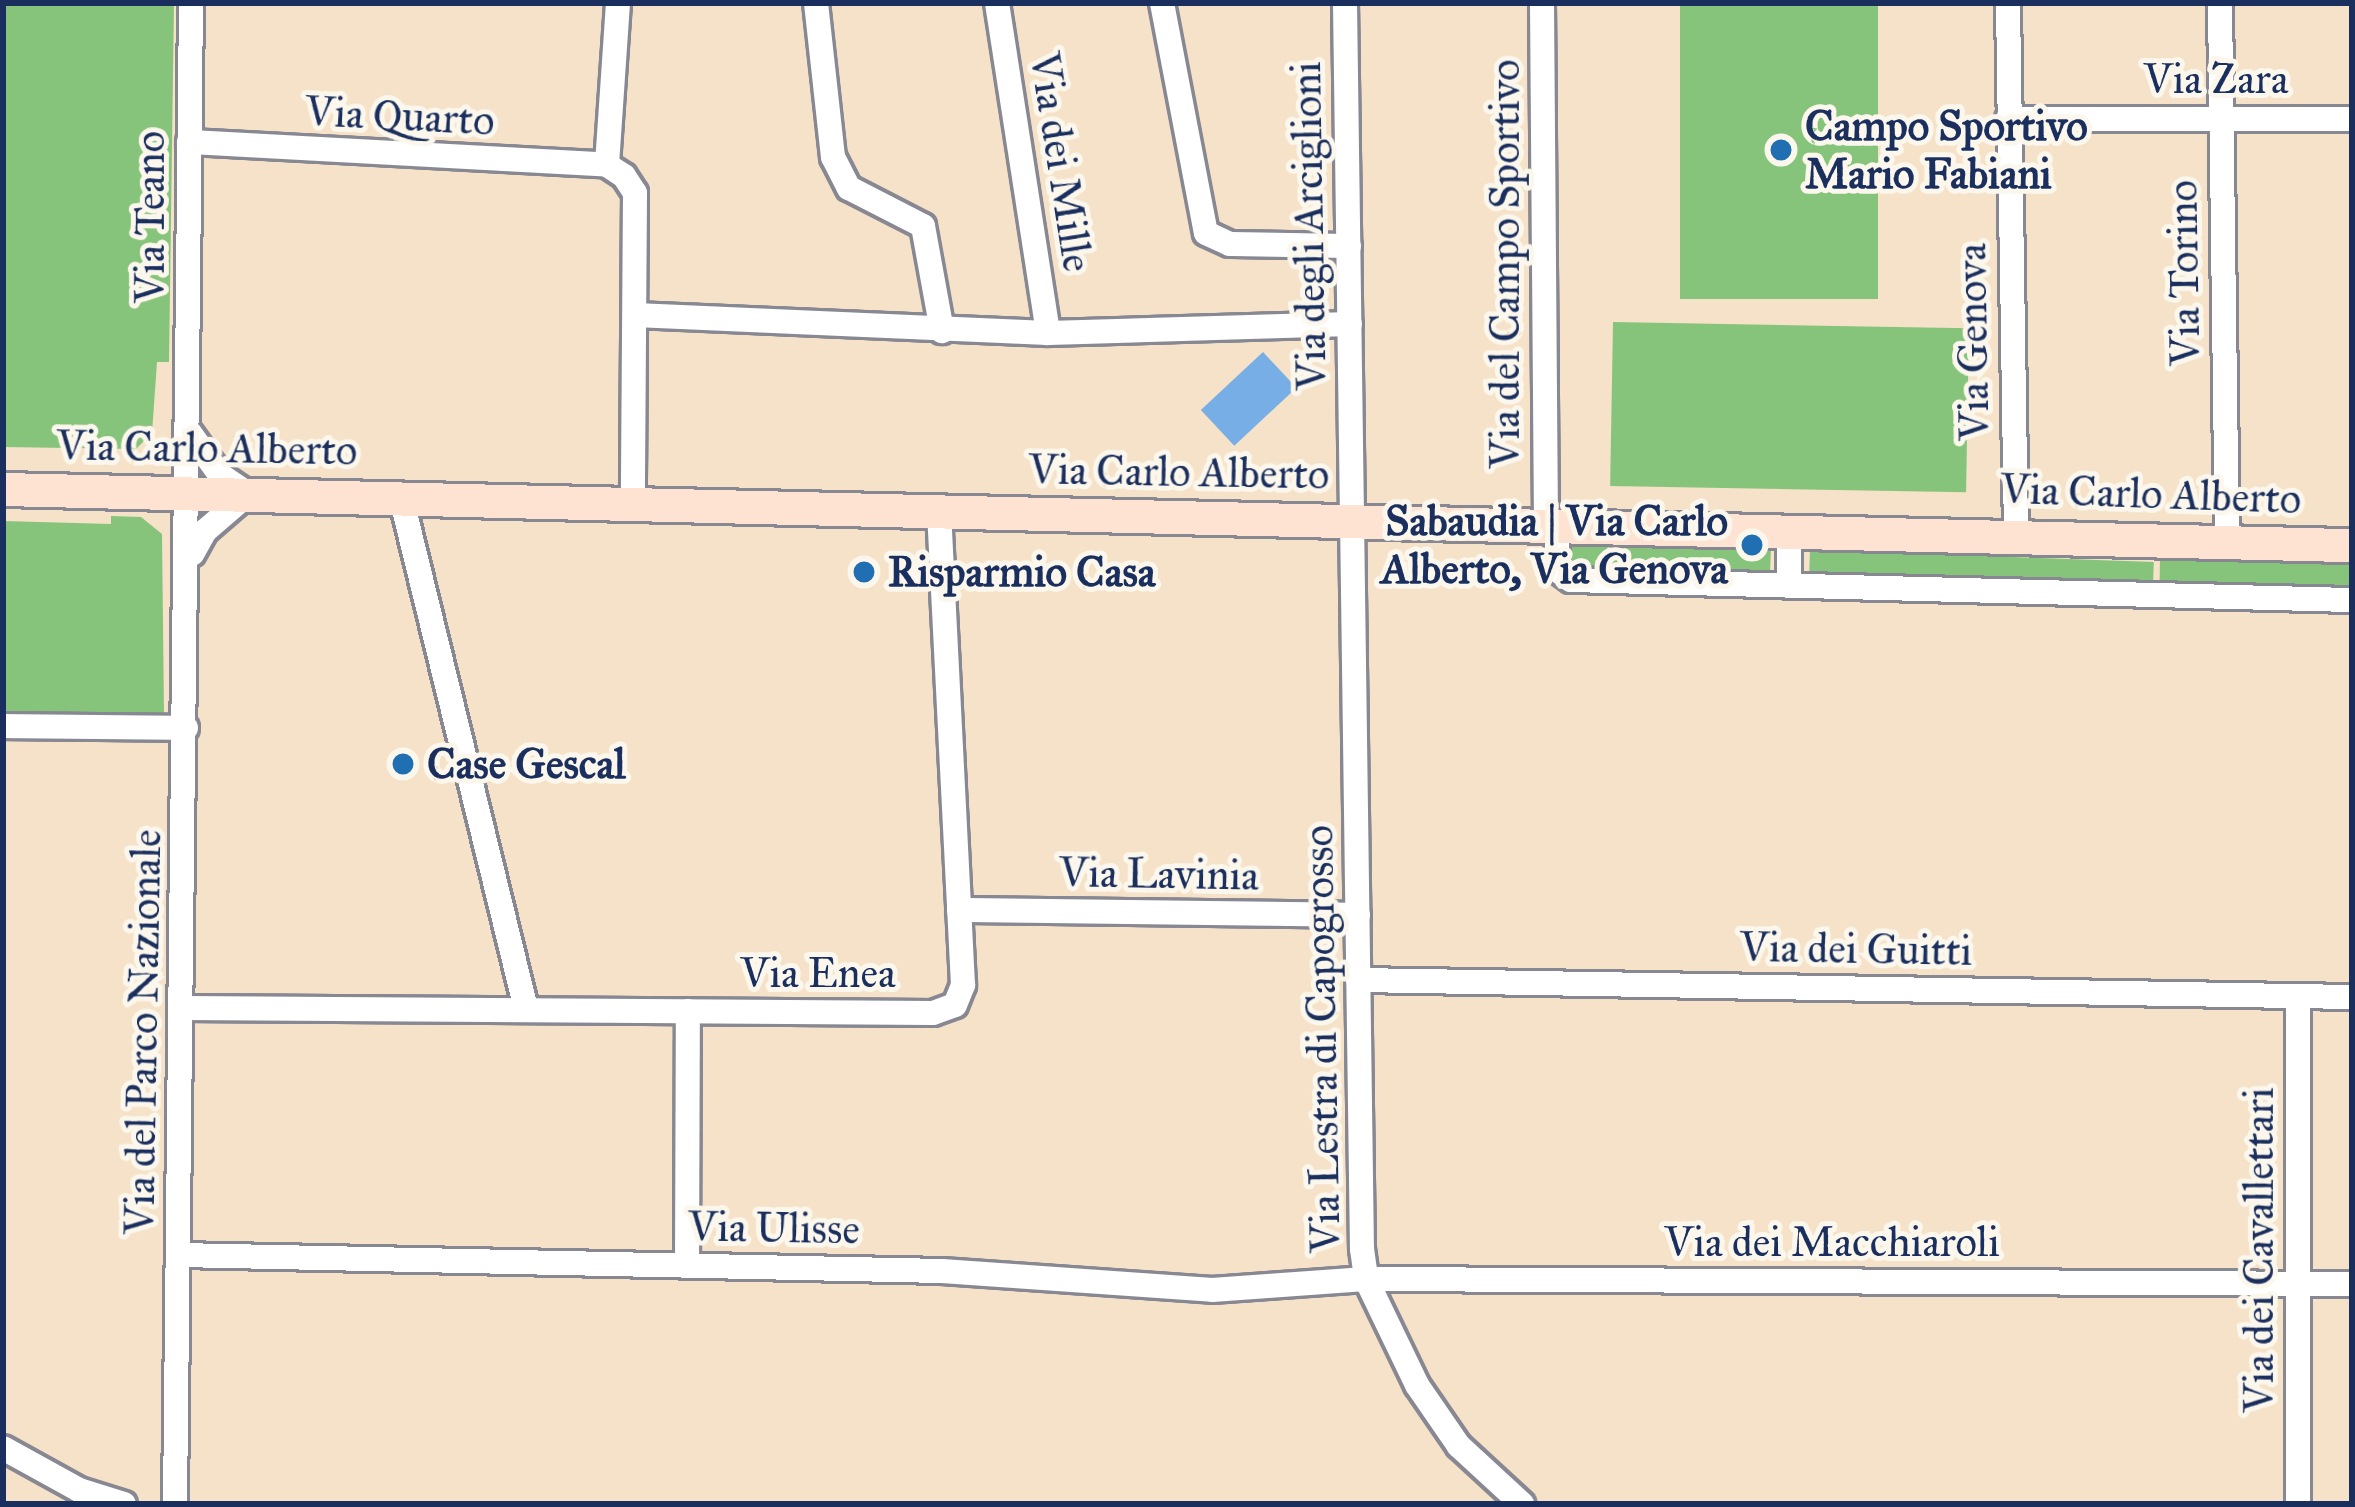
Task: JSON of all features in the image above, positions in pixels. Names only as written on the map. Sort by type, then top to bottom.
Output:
[{"type":"street","name":"Via Teano","points":[[189,492],[191,3]]},
{"type":"street","points":[[618,3],[607,165],[624,176],[635,193],[633,502]]},
{"type":"street","points":[[815,3],[833,157],[849,188],[923,226],[941,331]]},
{"type":"street","name":"Via dei Mille","points":[[997,3],[1048,333]]},
{"type":"street","points":[[1162,3],[1206,233],[1230,244],[1348,246]]},
{"type":"street","name":"Via degli Arciglioni","points":[[1345,3],[1352,521]]},
{"type":"street","name":"Via del Campo Sportivo","points":[[1542,3],[1556,564],[1565,579],[1789,586]]},
{"type":"street","name":"Via Genova","points":[[2008,3],[2016,535]]},
{"type":"street","name":"Via Torino","points":[[2220,3],[2227,542]]},
{"type":"street","name":"Via Zara","points":[[2008,119],[2352,119]]},
{"type":"street","name":"Via Quarto","points":[[189,142],[607,165]]},
{"type":"street","points":[[635,315],[1048,333],[1350,324]]},
{"type":"street","points":[[188,431],[220,475],[248,494],[205,531],[189,560]]},
{"type":"street","name":"Via Carlo Alberto","points":[[3,489],[2352,545]]},
{"type":"street","name":"Via del Parco Nazionale","points":[[175,1504],[189,492]]},
{"type":"street","points":[[401,497],[526,1010]]},
{"type":"street","name":"Via Enea","points":[[182,1008],[946,1010],[962,992],[939,511]]},
{"type":"street","name":"Via Lestra di Capogrosso","points":[[1352,521],[1360,1195],[1366,1279],[1400,1355],[1438,1417],[1468,1455],[1522,1504]]},
{"type":"street","points":[[1789,530],[1789,586],[2352,600]]},
{"type":"street","points":[[3,726],[186,728]]},
{"type":"street","name":"Via Lavinia","points":[[959,910],[1358,915]]},
{"type":"street","name":"Via dei Guitti","points":[[1358,980],[2352,997]]},
{"type":"street","name":"Via dei Cavallettari","points":[[2298,996],[2298,1504]]},
{"type":"street","points":[[687,1265],[688,1011]]},
{"type":"street","name":"Via Ulisse","points":[[179,1255],[942,1271],[1212,1290],[1366,1279]]},
{"type":"street","name":"Via dei Macchiaroli","points":[[1366,1279],[2352,1284]]},
{"type":"street","points":[[3,1448],[79,1490],[124,1504]]},
{"type":"green space","points":[[3,3],[174,3],[169,362],[157,362],[152,433],[136,449],[3,447]]},
{"type":"green space","name":"Campo Sportivo Mario Fabiani","points":[[1680,3],[1878,3],[1878,299],[1680,299]]},
{"type":"green space","points":[[1613,322],[1969,328],[1966,492],[1610,486]]},
{"type":"green space","points":[[111,516],[141,517],[162,534],[164,714],[3,712],[3,521],[111,524]]},
{"type":"green space","points":[[1569,543],[1771,550],[1770,578],[1568,571]]},
{"type":"green space","points":[[1810,550],[2154,562],[2153,592],[1809,580]]},
{"type":"green space","points":[[2160,559],[2352,562],[2351,594],[2159,591]]},
{"type":"water","points":[[1263,352],[1296,388],[1234,446],[1201,410]]},
{"type":"place","name":"Campo Sportivo Mario Fabiani","points":[[1781,150]]},
{"type":"place","name":"Sabaudia | Via Carlo Alberto, Via Genova","points":[[1752,545]]},
{"type":"place","name":"Risparmio Casa","points":[[864,572]]},
{"type":"place","name":"Case Gescal","points":[[403,764]]}]
